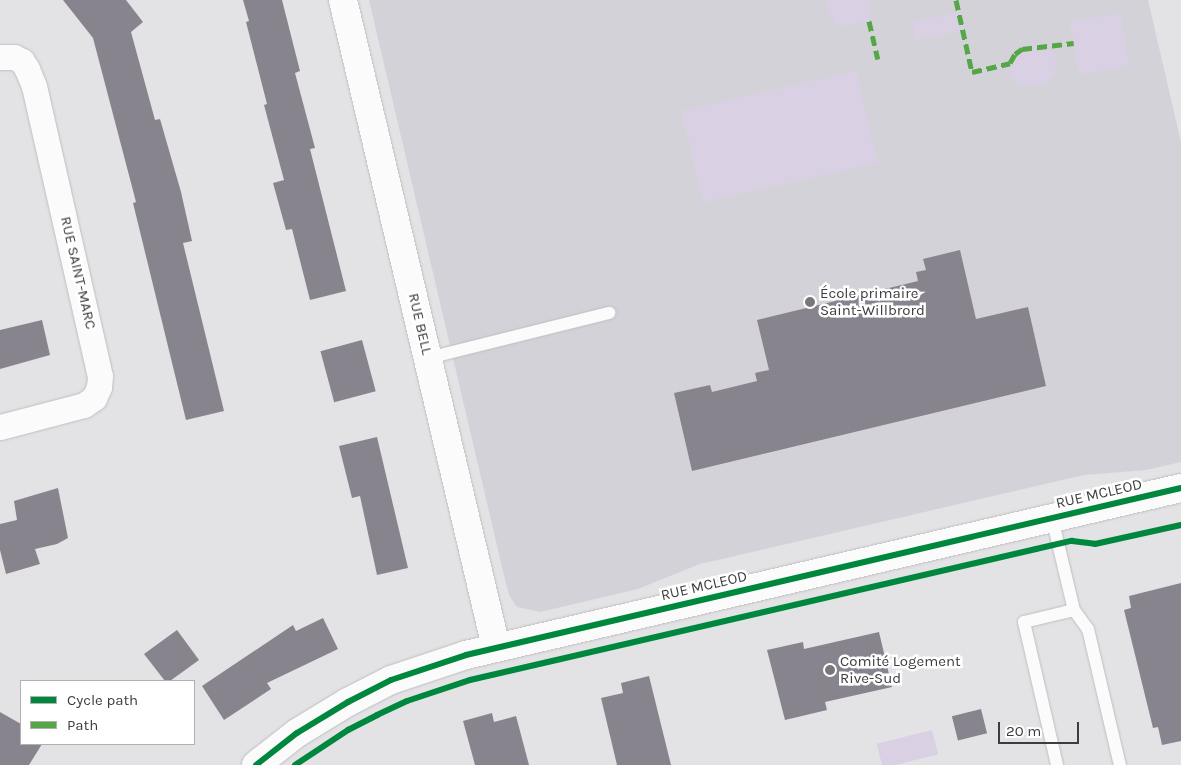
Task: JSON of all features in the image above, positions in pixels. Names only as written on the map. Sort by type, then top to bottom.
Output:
[{"type":"street","name":"RUE BELL","points":[[343,0],[496,647]]},
{"type":"street","name":"RUE SAINT-MARC","points":[[0,427],[84,405],[94,398],[99,387],[100,376],[39,105],[28,69],[22,61],[7,57]]},
{"type":"street","name":"RUE MCLEOD","points":[[256,765],[322,717],[391,680],[457,658],[496,647],[1181,488]]},
{"type":"lane","points":[[428,358],[609,313]]},
{"type":"lane","points":[[1052,518],[1074,610],[1088,629],[1120,765]]},
{"type":"lane","points":[[1057,765],[1024,622],[1074,610]]},
{"type":"shaded area","name":"École primaire Saint-Willbrord","points":[[369,0],[1148,0],[1181,142],[1181,462],[1146,470],[1084,475],[700,564],[638,589],[540,612],[517,607],[510,597],[506,584]]},
{"type":"shaded area","points":[[827,0],[871,0],[869,21],[837,27],[826,3]]},
{"type":"shaded area","points":[[959,12],[963,31],[916,41],[912,22]]},
{"type":"shaded area","points":[[1120,13],[1129,66],[1079,75],[1070,22]]},
{"type":"shaded area","points":[[1033,46],[1045,48],[1054,53],[1057,65],[1053,76],[1044,84],[1022,86],[1014,81],[1010,72],[1010,63],[1015,54],[1022,49]]},
{"type":"shaded area","points":[[856,71],[877,163],[703,203],[682,111]]},
{"type":"shaded area","points":[[932,730],[938,754],[895,765],[882,765],[877,744]]},
{"type":"building","points":[[63,0],[126,0],[143,22],[131,32],[155,120],[160,119],[181,192],[192,241],[183,243],[224,411],[186,420],[133,203],[136,202],[93,38]]},
{"type":"building","points":[[243,0],[282,0],[300,71],[295,73],[315,148],[310,149],[346,291],[310,300],[292,229],[286,230],[273,183],[284,180],[264,105],[267,104],[246,22],[249,21]]},
{"type":"building","points":[[960,250],[976,319],[1028,307],[1046,386],[692,471],[674,393],[710,385],[712,392],[757,381],[755,373],[769,370],[757,320],[918,281],[916,272],[926,270],[923,259]]},
{"type":"building","points":[[42,320],[50,355],[0,369],[0,330]]},
{"type":"building","points":[[362,340],[376,391],[334,402],[320,351]]},
{"type":"building","points":[[377,437],[408,568],[377,575],[360,496],[352,498],[339,446]]},
{"type":"building","points":[[58,488],[68,538],[57,544],[35,549],[40,564],[6,574],[0,550],[0,524],[17,520],[14,501]]},
{"type":"building","points":[[1181,583],[1181,741],[1162,745],[1158,727],[1153,728],[1124,610],[1131,608],[1129,596]]},
{"type":"building","points":[[323,618],[338,649],[267,683],[271,689],[224,720],[202,686],[293,625],[296,631]]},
{"type":"building","points":[[177,630],[199,660],[171,680],[164,680],[144,654]]},
{"type":"building","name":"Comité Logement Rive-Sud","points":[[879,632],[892,687],[825,702],[827,710],[785,720],[767,650],[803,642],[804,649]]},
{"type":"building","points":[[649,676],[671,765],[617,765],[601,698],[623,693],[621,683]]},
{"type":"building","points":[[981,709],[987,733],[958,741],[952,716]]},
{"type":"building","points":[[0,712],[20,723],[20,745],[41,745],[29,765],[0,765]]},
{"type":"building","points":[[492,713],[494,722],[516,716],[529,765],[475,765],[463,721]]},
{"type":"marked path","points":[[956,0],[972,72],[1010,63],[1015,54],[1022,49],[1074,43]]},
{"type":"marked path","points":[[869,21],[878,59]]},
{"type":"cycle path","points":[[256,765],[297,733],[348,702],[391,680],[466,655],[1181,488]]},
{"type":"cycle path","points":[[295,765],[348,730],[377,715],[407,701],[470,680],[1072,541],[1095,544],[1181,525]]},
{"type":"place","name":"École primaire Saint-Willbrord","points":[[810,302]]},
{"type":"place","name":"Comité Logement Rive-Sud","points":[[830,670]]}]
